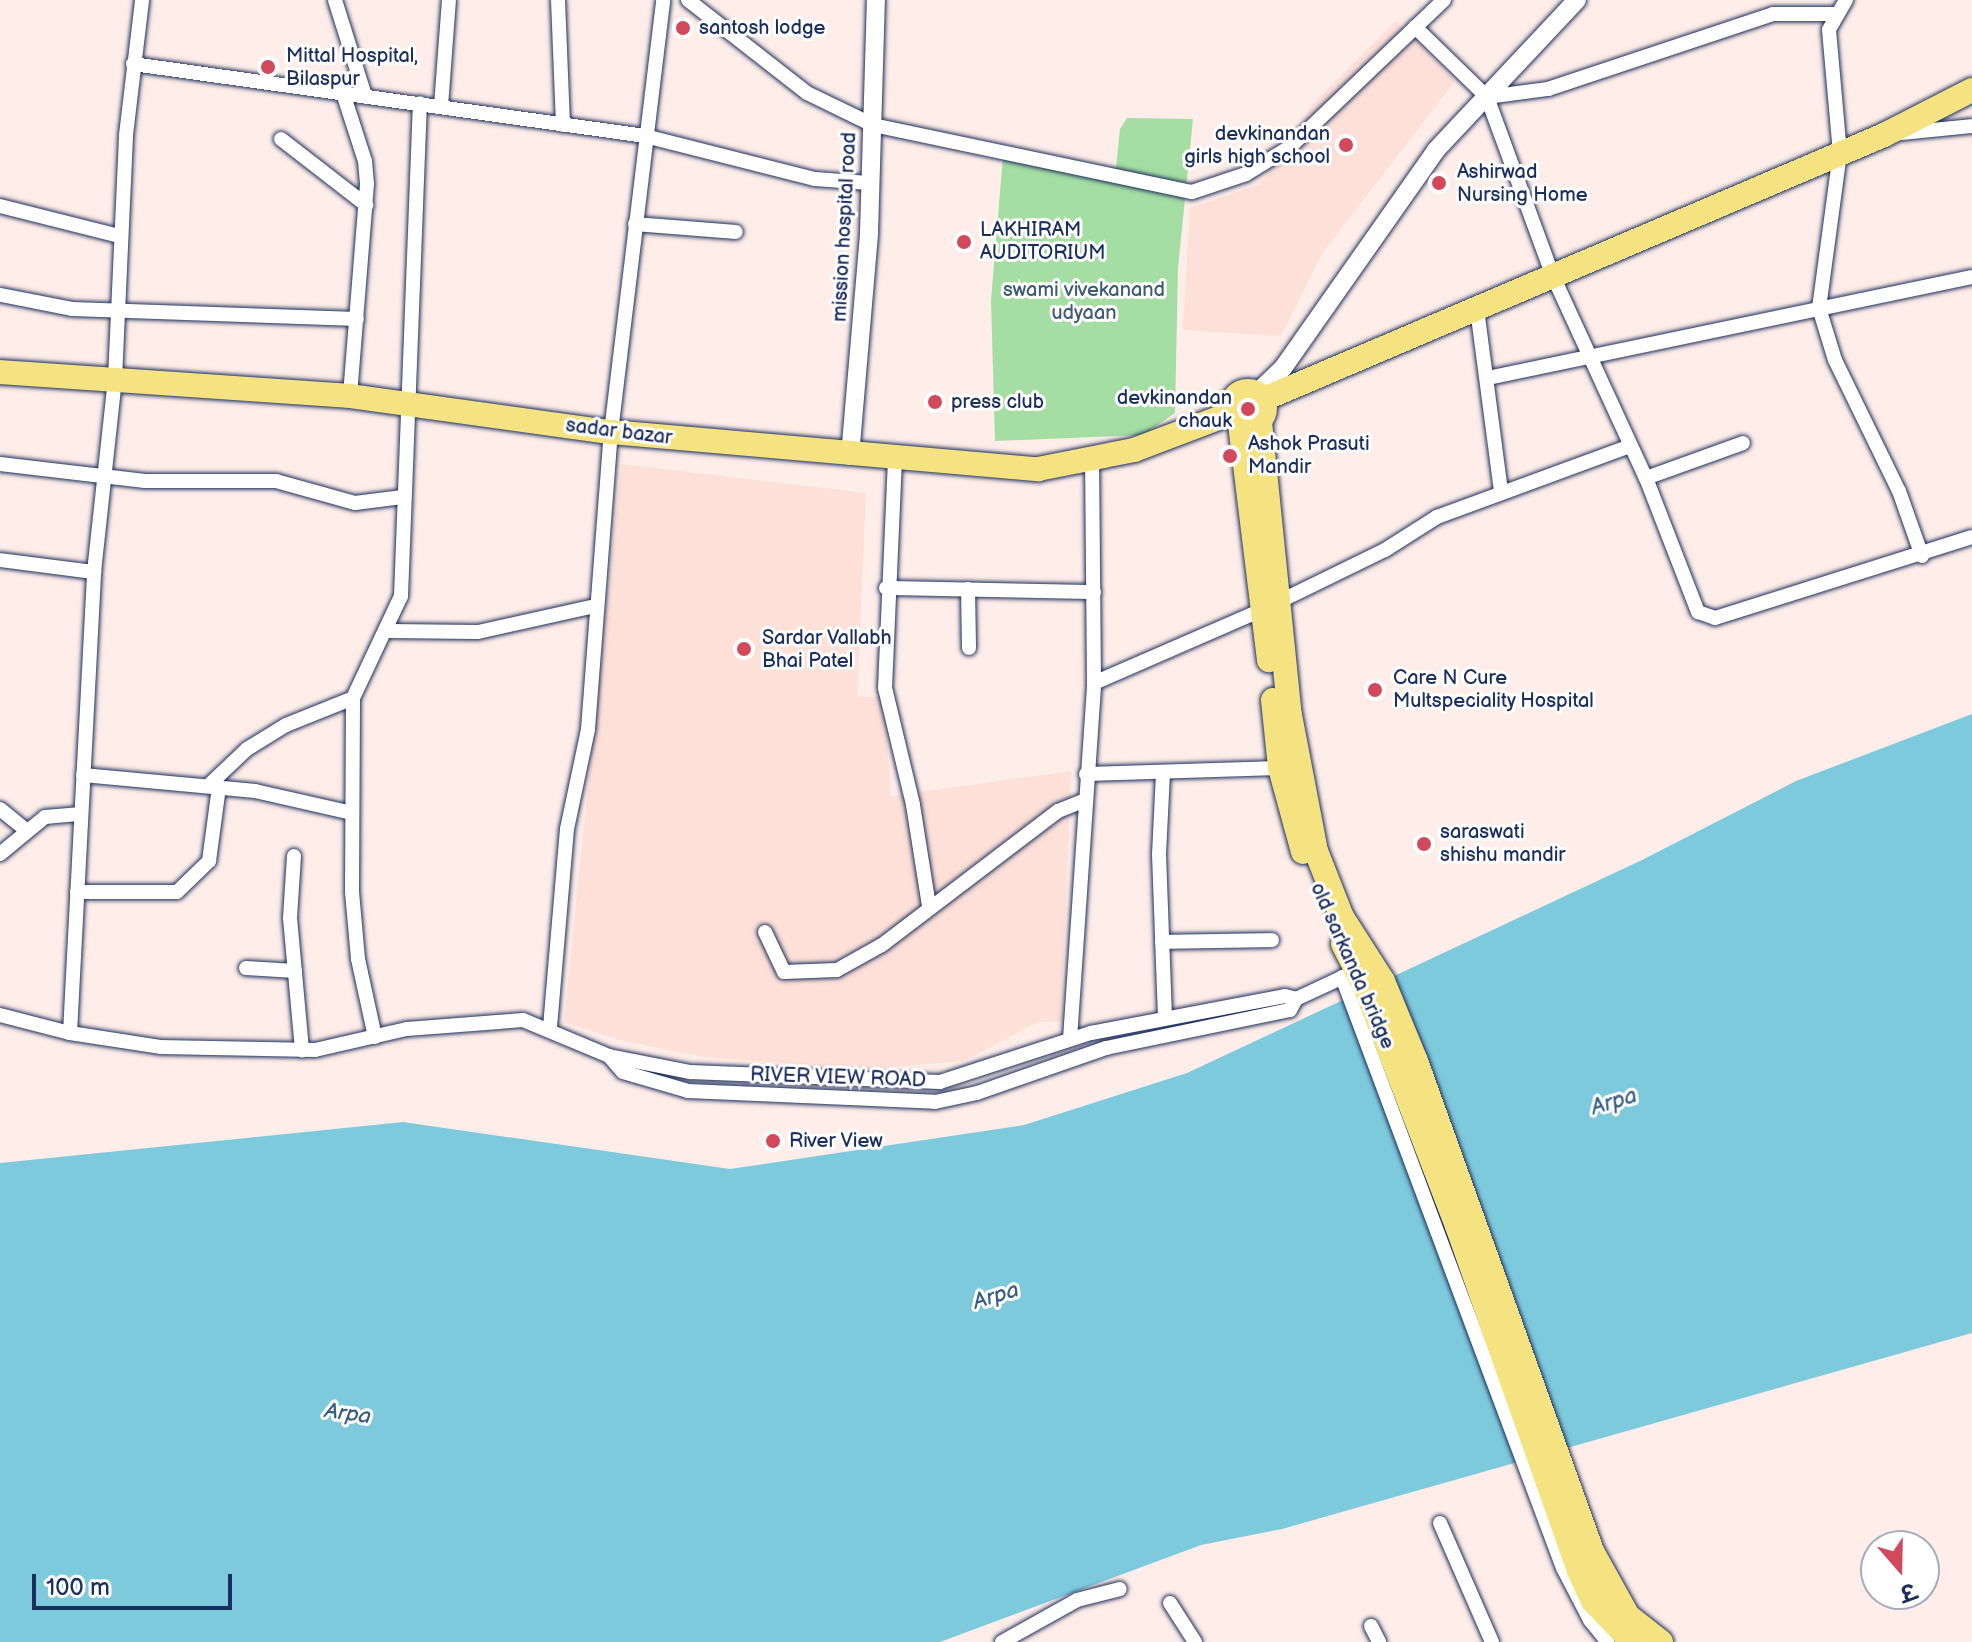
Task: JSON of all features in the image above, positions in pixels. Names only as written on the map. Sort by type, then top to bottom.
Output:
[{"type":"main road","name":"sadar bazar","points":[[0,372],[350,396],[611,432],[850,456],[1038,469],[1134,450],[1250,410],[1552,274],[1884,135],[1968,87]]},
{"type":"main road","name":"old sarkanda bridge","points":[[1250,410],[1272,605],[1280,768],[1292,822],[1362,980],[1558,1486]]},
{"type":"main road","points":[[1272,605],[1316,851],[1362,980]]},
{"type":"main road","points":[[1558,1486],[1593,1601],[1632,1642]]},
{"type":"main road","points":[[1558,1486],[1607,1583],[1628,1616],[1661,1642]]},
{"type":"street","points":[[70,1033],[94,572],[115,379],[119,236],[133,64],[142,0]]},
{"type":"street","points":[[335,0],[365,96]]},
{"type":"street","points":[[441,106],[449,0]]},
{"type":"street","points":[[558,0],[563,125]]},
{"type":"street","points":[[550,1027],[567,829],[588,729],[595,606],[611,432],[663,0]]},
{"type":"street","points":[[688,0],[807,93],[873,125],[1176,191],[1201,191],[1246,174],[1290,147],[1444,0]]},
{"type":"street","name":"mission hospital road","points":[[850,456],[873,125],[876,0]]},
{"type":"street","points":[[1250,410],[1283,368],[1436,150],[1577,0]]},
{"type":"street","points":[[1846,0],[1834,14],[1829,39],[1840,153],[1819,308],[1835,360],[1899,491],[1922,556]]},
{"type":"street","points":[[1487,97],[1548,89],[1771,7],[1834,14]]},
{"type":"street","points":[[1415,27],[1487,97],[1552,274],[1646,478],[1698,612],[1708,618],[1922,556],[1972,537]]},
{"type":"street","points":[[133,64],[645,136],[815,179],[869,183]]},
{"type":"street","points":[[343,93],[365,161],[366,205],[350,396]]},
{"type":"street","points":[[375,1037],[354,933],[353,698],[389,631],[401,596],[420,103]]},
{"type":"street","points":[[1884,135],[1972,126]]},
{"type":"street","points":[[281,139],[366,205]]},
{"type":"street","points":[[0,206],[119,236]]},
{"type":"street","points":[[635,224],[736,232]]},
{"type":"street","points":[[1488,378],[1972,277]]},
{"type":"street","points":[[1,295],[41,305],[117,311],[357,319]]},
{"type":"street","points":[[1477,309],[1501,492]]},
{"type":"street","points":[[1646,478],[1743,443]]},
{"type":"street","points":[[1094,683],[1272,605],[1385,550],[1437,517],[1630,446]]},
{"type":"street","points":[[1070,1039],[1094,683],[1092,458]]},
{"type":"street","points":[[895,459],[886,588],[887,707],[913,805],[929,906]]},
{"type":"street","points":[[0,464],[103,477],[276,481],[355,503],[403,497]]},
{"type":"street","points":[[0,560],[94,572]]},
{"type":"street","points":[[886,588],[1094,592]]},
{"type":"street","points":[[968,589],[969,648]]},
{"type":"street","points":[[389,631],[478,632],[595,606]]},
{"type":"street","points":[[77,892],[177,892],[209,861],[214,786],[247,749],[286,725],[353,698]]},
{"type":"street","points":[[1086,774],[1280,768]]},
{"type":"street","points":[[1163,773],[1165,1018]]},
{"type":"street","points":[[83,775],[214,786],[352,813]]},
{"type":"street","points":[[765,932],[784,972],[824,973],[882,945],[929,906],[1058,811],[1085,800]]},
{"type":"street","points":[[0,809],[25,829]]},
{"type":"street","points":[[0,854],[25,829],[45,817],[81,814]]},
{"type":"street","points":[[294,856],[290,918],[302,1050]]},
{"type":"street","points":[[1162,942],[1272,940]]},
{"type":"street","points":[[246,968],[295,971]]},
{"type":"street","points":[[1362,980],[1567,1578],[1608,1642]]},
{"type":"street","name":"RIVER VIEW ROAD","points":[[0,1015],[70,1033],[160,1047],[302,1050],[407,1029],[523,1020],[550,1027],[609,1056],[690,1072],[923,1083],[961,1077],[1070,1039],[1285,996],[1296,999],[1362,980]]},
{"type":"street","name":"RIVER VIEW ROAD","points":[[609,1056],[623,1072],[688,1091],[935,1102],[977,1093],[1087,1053],[1290,1010],[1296,999]]},
{"type":"street","points":[[1440,1523],[1492,1642]]},
{"type":"street","points":[[1002,1642],[1077,1600],[1120,1589]]},
{"type":"street","points":[[1170,1603],[1195,1642]]},
{"type":"street","points":[[1371,1626],[1379,1642]]},
{"type":"shaded area","name":"devkinandan girls high school","points":[[1396,21],[1455,81],[1323,252],[1281,336],[1183,330],[1190,208],[1260,184],[1312,105]]},
{"type":"shaded area","points":[[621,464],[866,493],[857,697],[884,697],[891,796],[1071,771],[1061,1022],[1038,1022],[963,1061],[867,1069],[704,1057],[624,1041],[564,1022]]},
{"type":"green space","name":"swami vivekanand udyaan","points":[[1127,118],[1193,119],[1178,268],[1175,413],[1143,435],[995,441],[991,300],[1003,156],[1116,168],[1120,129]]},
{"type":"water","name":"Arpa","points":[[1972,714],[1972,1333],[1282,1529],[1201,1545],[940,1642],[0,1642],[0,1163],[403,1122],[730,1169],[1024,1125],[1187,1073],[1642,860],[1796,781]]},
{"type":"place","name":"santosh lodge","points":[[683,28]]},
{"type":"place","name":"Mittal Hospital, Bilaspur","points":[[268,67]]},
{"type":"place","name":"devkinandan girls high school","points":[[1346,145]]},
{"type":"place","name":"Ashirwad Nursing Home","points":[[1439,183]]},
{"type":"place","name":"LAKHIRAM AUDITORIUM","points":[[964,242]]},
{"type":"place","name":"press club","points":[[935,402]]},
{"type":"place","name":"devkinandan chauk","points":[[1248,409]]},
{"type":"place","name":"Ashok Prasuti Mandir","points":[[1230,456]]},
{"type":"place","name":"Sardar Vallabh Bhai Patel","points":[[744,649]]},
{"type":"place","name":"Care N Cure Multspeciality Hospital","points":[[1375,690]]},
{"type":"place","name":"saraswati shishu mandir","points":[[1424,844]]},
{"type":"place","name":"River View","points":[[773,1141]]}]
